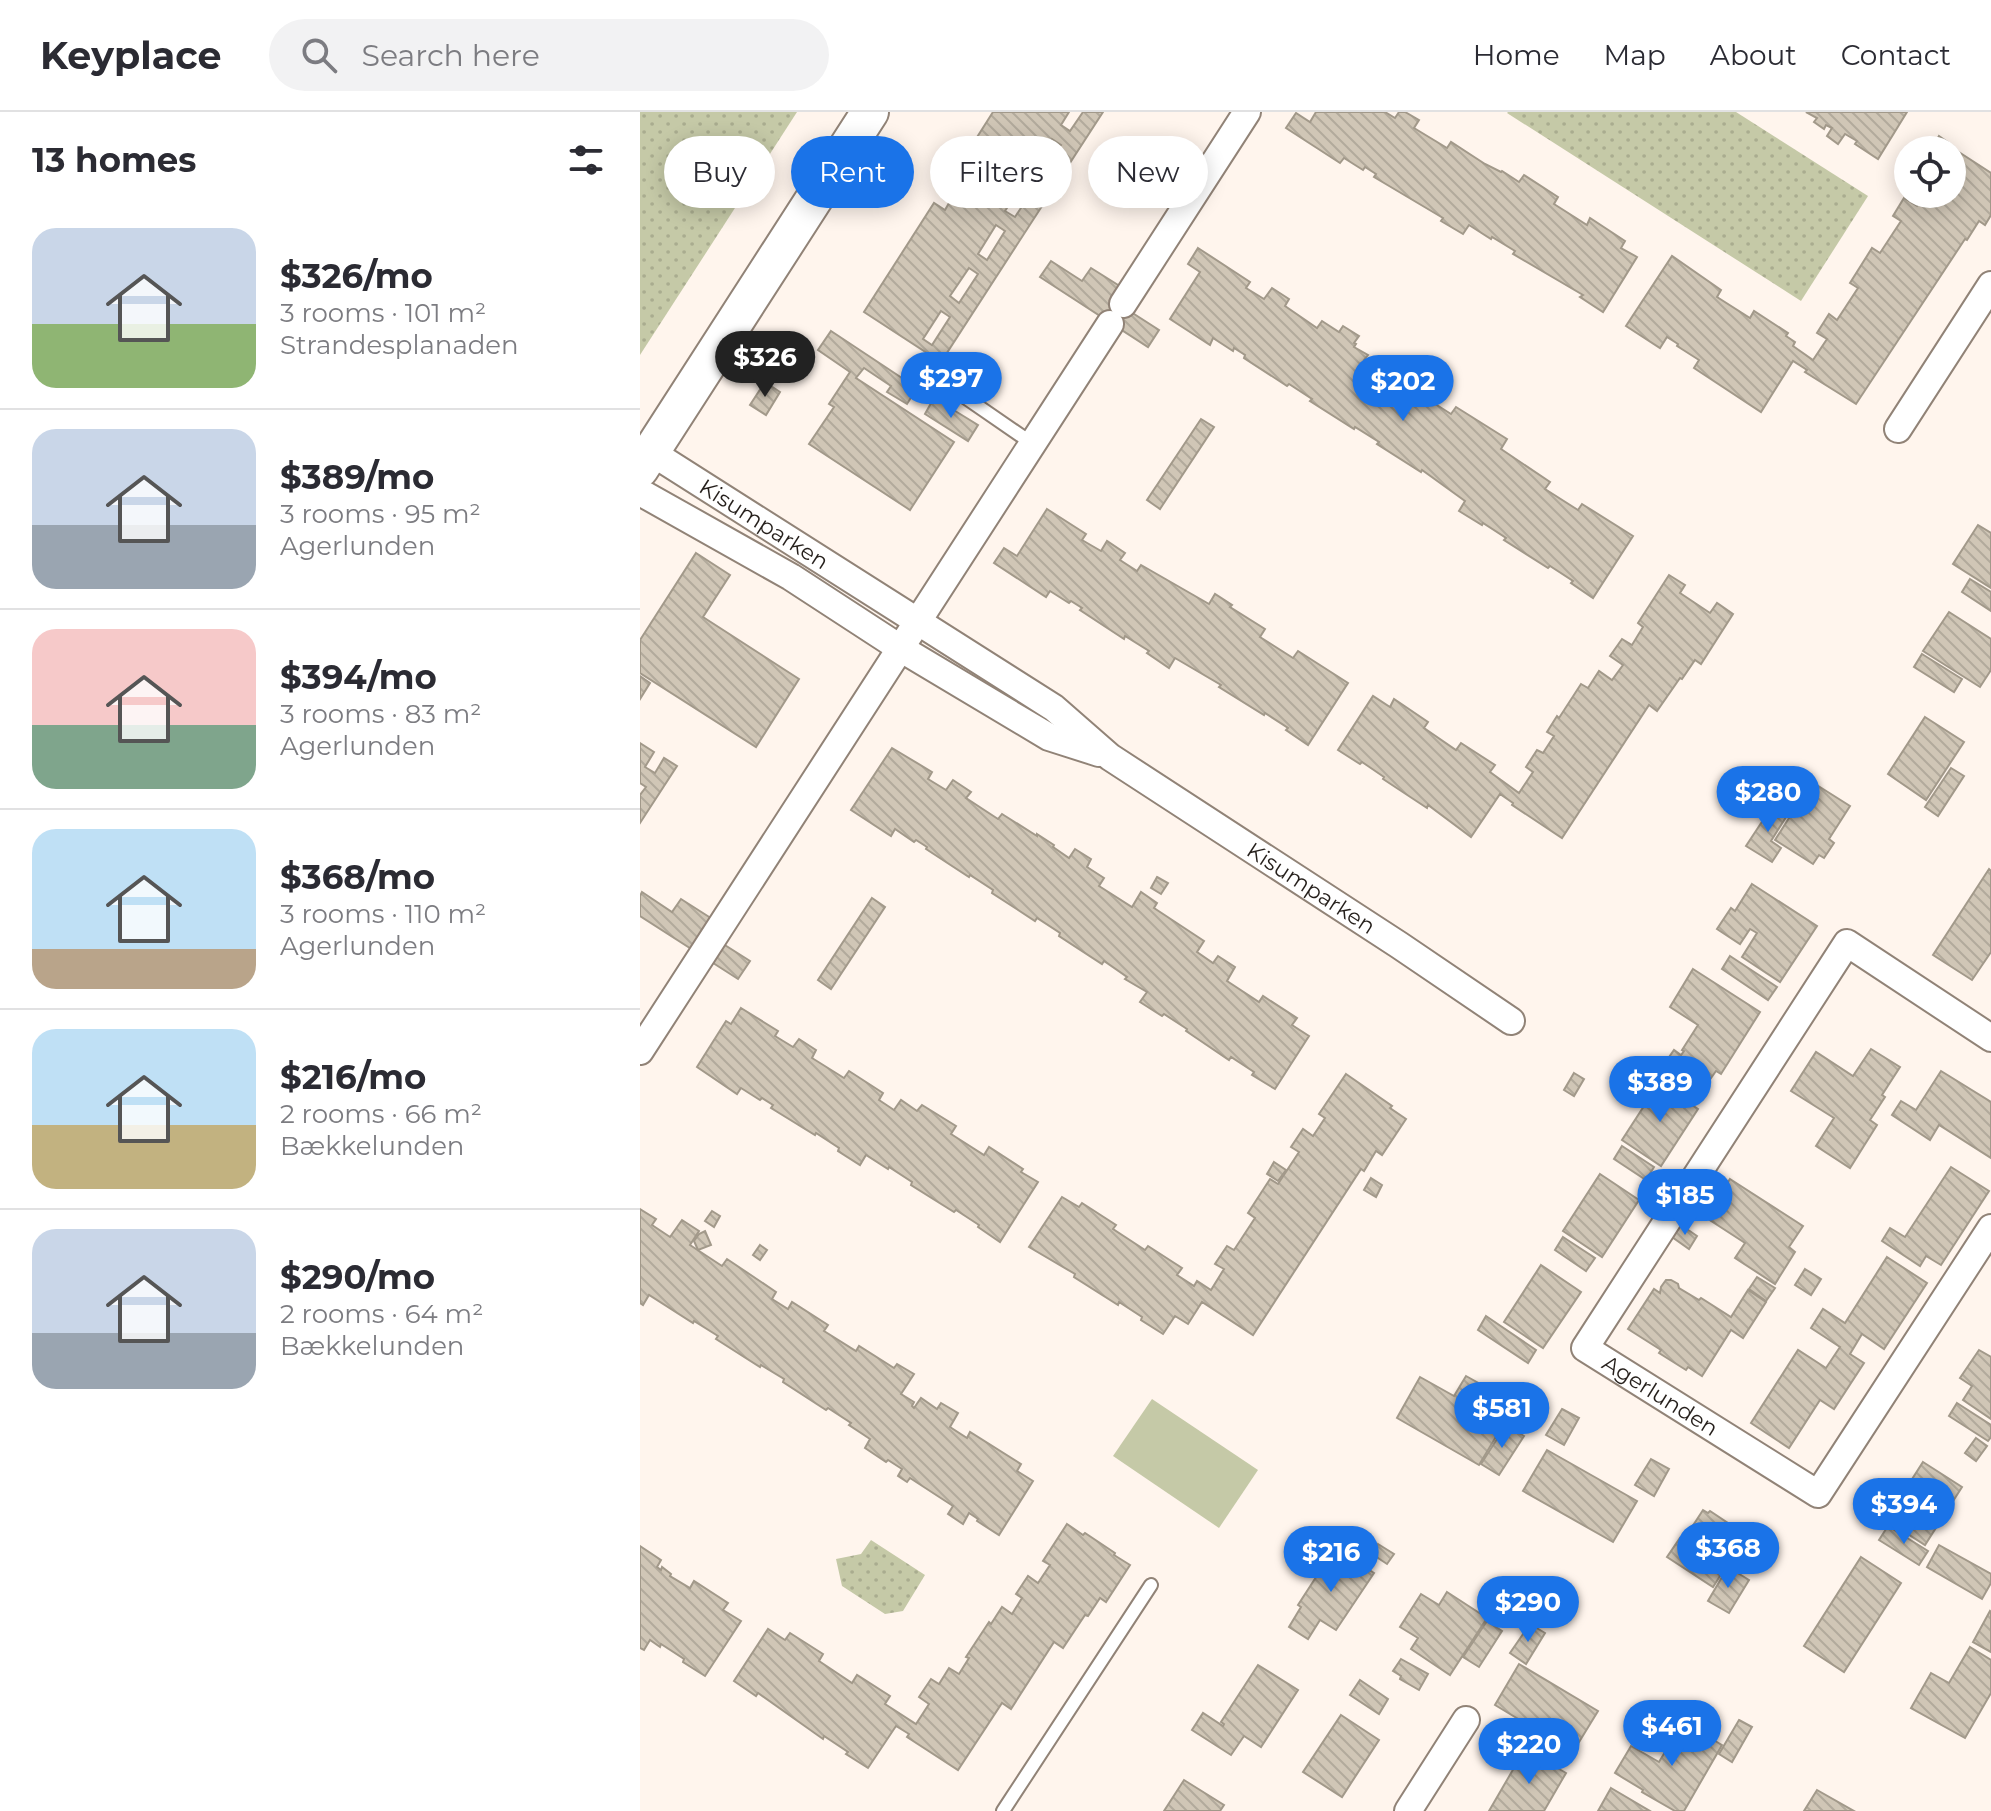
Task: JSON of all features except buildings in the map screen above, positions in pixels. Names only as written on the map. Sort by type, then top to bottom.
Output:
[{"type":"street","points":[[645,460],[870,112]]},
{"type":"street","points":[[640,1051],[1247,112]]},
{"type":"street","points":[[1898,429],[1991,285]]},
{"type":"street","name":"Kisumparken","points":[[645,460],[919,621],[1054,708],[1110,757],[1511,1021]]},
{"type":"street","name":"Kisumparken","points":[[640,492],[791,577],[900,648],[1049,737],[1110,757]]},
{"type":"street","name":"Agerlunden","points":[[1991,1038],[1847,943],[1585,1348],[1818,1494],[1991,1228]]},
{"type":"street","points":[[1408,1811],[1466,1720]]},
{"type":"lane","points":[[943,382],[1033,444]]},
{"type":"lane","points":[[1003,1811],[1151,1585]]},
{"type":"green space","points":[[640,112],[797,112],[775,146],[775,136],[664,136],[664,208],[735,208],[640,355]]},
{"type":"green space","points":[[1508,112],[1736,112],[1868,196],[1801,301]]},
{"type":"green space","points":[[1152,1399],[1258,1470],[1219,1528],[1113,1456]]},
{"type":"green space","points":[[871,1540],[925,1575],[903,1611],[885,1614],[842,1586],[836,1559],[861,1554]]}]
